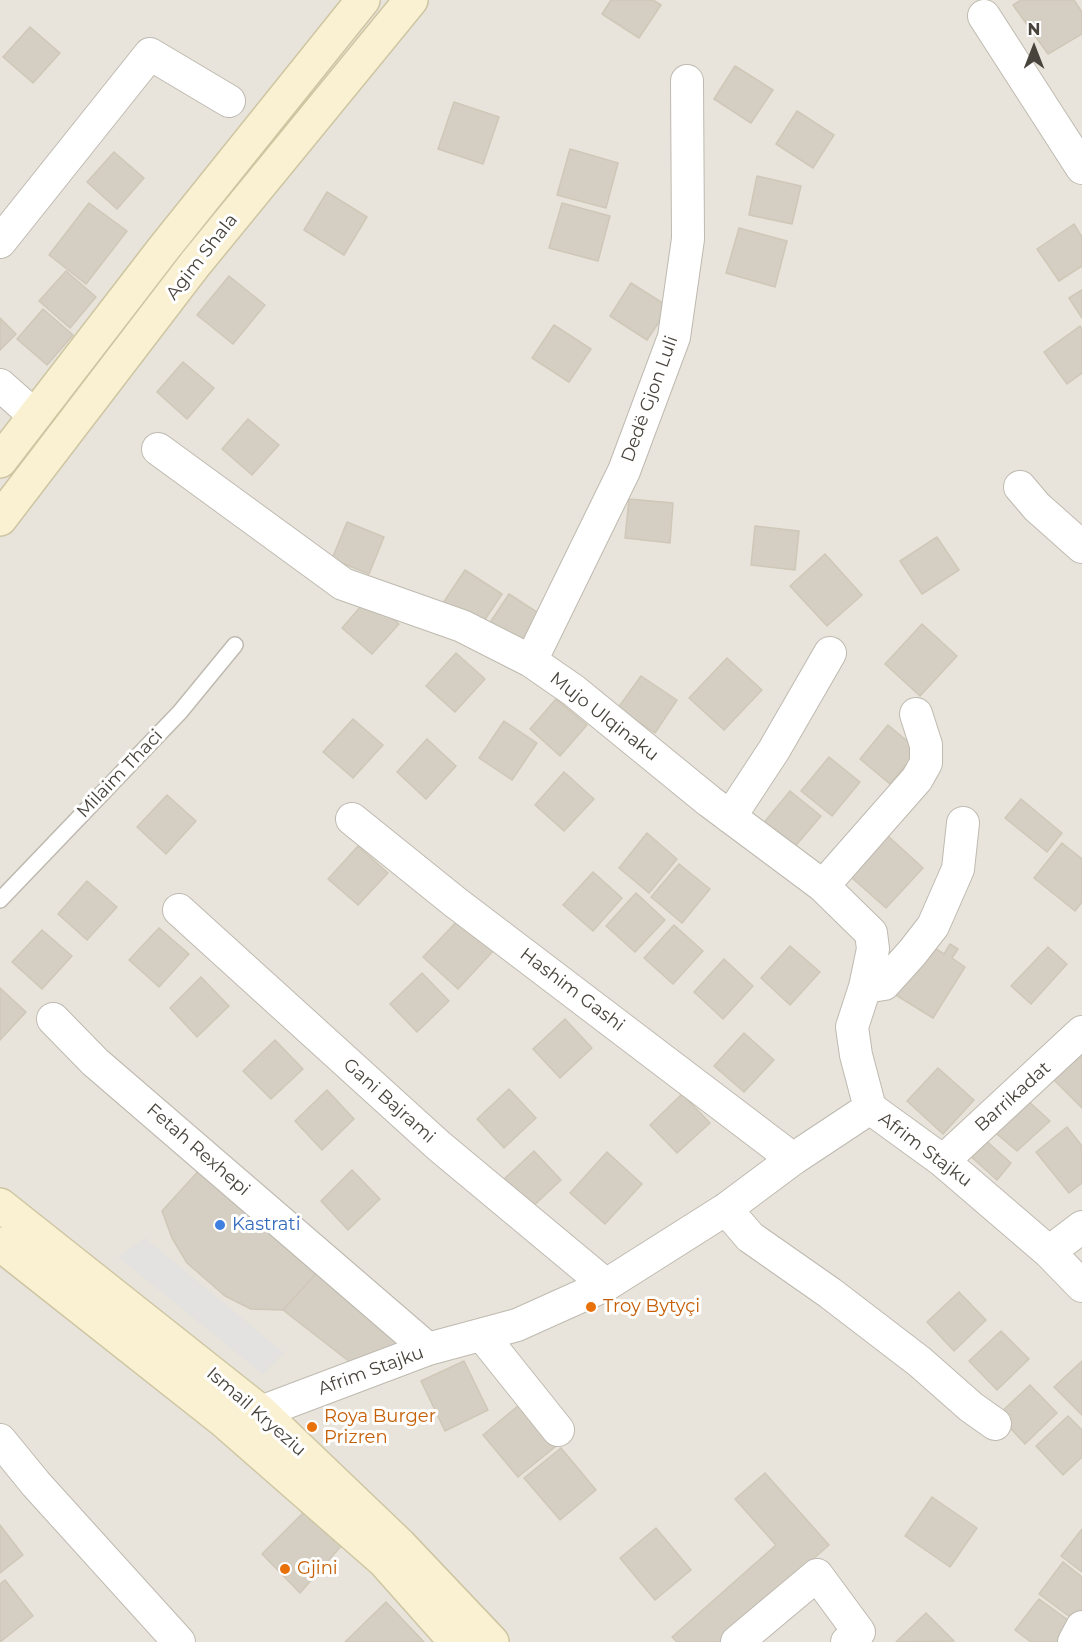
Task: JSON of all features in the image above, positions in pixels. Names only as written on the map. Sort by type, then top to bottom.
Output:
[{"type":"main road","name":"Agim Shala","points":[[0,461],[164,248],[363,0]]},
{"type":"main road","name":"Agim Shala","points":[[0,519],[195,264],[411,0]]},
{"type":"main road","name":"Ismail Kryeziu","points":[[0,1205],[250,1423],[400,1545],[492,1642]]},
{"type":"main road","name":"Ismail Kryeziu","points":[[0,1244],[161,1370],[250,1423],[384,1561],[456,1642]]},
{"type":"street","points":[[984,16],[1082,168]]},
{"type":"street","points":[[0,242],[10,214],[150,54],[229,101]]},
{"type":"street","name":"Dedë Gjon Luli","points":[[531,661],[624,471],[674,337],[688,239],[687,81]]},
{"type":"street","points":[[0,385],[35,416]]},
{"type":"street","name":"Mujo Ulqinaku","points":[[158,450],[342,584],[462,626],[531,661],[573,690],[730,817],[823,886],[871,933],[873,949],[865,987],[852,1027],[856,1055],[870,1108]]},
{"type":"street","points":[[1020,487],[1037,507],[1082,547]]},
{"type":"street","points":[[730,817],[774,750],[830,653]]},
{"type":"street","points":[[823,886],[917,779],[926,763],[926,746],[916,714]]},
{"type":"street","name":"Hashim Gashi","points":[[352,819],[456,902],[793,1159]]},
{"type":"street","points":[[865,987],[884,984],[933,926],[958,869],[963,823]]},
{"type":"street","name":"Gani Bajrami","points":[[179,910],[439,1146],[606,1285]]},
{"type":"street","name":"Fetah Rexhepi","points":[[53,1019],[95,1062],[428,1349]]},
{"type":"street","name":"Barrikadat","points":[[944,1161],[1082,1032]]},
{"type":"street","name":"Afrim Stajku","points":[[250,1423],[428,1349],[518,1325],[606,1285],[726,1209],[793,1159],[870,1108],[944,1161],[1049,1252],[1082,1286]]},
{"type":"street","points":[[726,1209],[750,1237],[830,1293],[920,1362],[971,1407],[995,1424]]},
{"type":"street","points":[[1049,1252],[1082,1227]]},
{"type":"street","points":[[482,1335],[558,1430]]},
{"type":"street","points":[[0,1440],[36,1484],[178,1642]]},
{"type":"street","points":[[737,1642],[817,1575],[859,1632],[847,1642]]},
{"type":"street","points":[[1074,1642],[1082,1627]]},
{"type":"lane","name":"Milaim Thaci","points":[[0,900],[180,712],[235,645]]},
{"type":"shaded area","points":[[0,0],[1082,0],[1082,1642],[0,1642]]},
{"type":"shaded area","points":[[145,1238],[284,1353],[263,1374],[118,1257]]},
{"type":"building","points":[[611,0],[653,0],[661,5],[639,38],[602,14]]},
{"type":"building","points":[[1021,0],[1074,0],[1082,12],[1082,34],[1048,54],[1013,5]]},
{"type":"building","points":[[30,27],[60,53],[33,83],[3,57]]},
{"type":"building","points":[[735,66],[773,90],[751,123],[714,99]]},
{"type":"building","points":[[454,102],[499,117],[483,164],[438,149]]},
{"type":"building","points":[[797,111],[834,135],[813,168],[776,144]]},
{"type":"building","points":[[570,149],[618,163],[606,208],[557,195]]},
{"type":"building","points":[[114,152],[144,178],[117,209],[87,182]]},
{"type":"building","points":[[757,176],[801,186],[792,224],[749,215]]},
{"type":"building","points":[[327,192],[367,217],[344,255],[304,230]]},
{"type":"building","points":[[89,203],[127,231],[86,284],[49,255]]},
{"type":"building","points":[[562,203],[610,216],[598,261],[549,248]]},
{"type":"building","points":[[1074,224],[1082,237],[1082,266],[1059,281],[1037,249]]},
{"type":"building","points":[[739,228],[787,241],[775,287],[726,273]]},
{"type":"building","points":[[66,271],[96,297],[70,328],[39,301]]},
{"type":"building","points":[[229,276],[265,305],[233,344],[197,315]]},
{"type":"building","points":[[631,283],[669,307],[647,340],[610,316]]},
{"type":"building","points":[[1082,290],[1082,318],[1069,298]]},
{"type":"building","points":[[43,309],[73,335],[47,365],[17,339]]},
{"type":"building","points":[[0,318],[16,334],[0,350]]},
{"type":"building","points":[[554,325],[591,349],[569,382],[532,358]]},
{"type":"building","points":[[1080,326],[1082,329],[1082,373],[1067,384],[1044,352]]},
{"type":"building","points":[[183,362],[214,388],[187,419],[157,392]]},
{"type":"building","points":[[248,419],[279,445],[252,475],[222,449]]},
{"type":"building","points":[[629,499],[673,503],[670,543],[625,538]]},
{"type":"building","points":[[347,522],[384,537],[369,574],[332,559]]},
{"type":"building","points":[[755,526],[799,531],[795,570],[751,565]]},
{"type":"building","points":[[937,537],[959,570],[922,594],[900,561]]},
{"type":"building","points":[[825,554],[862,595],[827,626],[790,586]]},
{"type":"building","points":[[465,570],[502,594],[480,627],[443,603]]},
{"type":"building","points":[[509,594],[546,618],[524,651],[487,627]]},
{"type":"building","points":[[369,597],[399,624],[372,654],[342,628]]},
{"type":"building","points":[[922,624],[957,656],[920,696],[885,664]]},
{"type":"building","points":[[456,653],[485,679],[455,712],[426,686]]},
{"type":"building","points":[[727,658],[762,690],[724,730],[689,698]]},
{"type":"building","points":[[641,676],[677,700],[655,733],[618,708]]},
{"type":"building","points":[[556,699],[587,725],[560,756],[530,729]]},
{"type":"building","points":[[353,719],[383,745],[353,778],[323,752]]},
{"type":"building","points":[[504,721],[537,743],[512,780],[479,758]]},
{"type":"building","points":[[888,725],[918,750],[890,784],[860,759]]},
{"type":"building","points":[[427,739],[456,766],[426,799],[397,772]]},
{"type":"building","points":[[829,757],[860,782],[832,816],[801,791]]},
{"type":"building","points":[[564,772],[594,799],[564,831],[535,805]]},
{"type":"building","points":[[790,791],[821,816],[792,850],[762,825]]},
{"type":"building","points":[[167,795],[196,821],[166,854],[137,827]]},
{"type":"building","points":[[1021,799],[1062,833],[1047,852],[1005,818]]},
{"type":"building","points":[[647,833],[677,859],[649,893],[619,868]]},
{"type":"building","points":[[888,836],[923,868],[886,908],[851,877]]},
{"type":"building","points":[[1062,843],[1082,859],[1082,902],[1075,911],[1034,878]]},
{"type":"building","points":[[358,846],[388,873],[358,905],[328,879]]},
{"type":"building","points":[[679,864],[710,889],[682,923],[651,897]]},
{"type":"building","points":[[593,872],[622,898],[593,931],[563,905]]},
{"type":"building","points":[[87,881],[117,907],[87,940],[58,914]]},
{"type":"building","points":[[636,893],[665,920],[635,952],[606,926]]},
{"type":"building","points":[[461,917],[495,949],[458,989],[423,957]]},
{"type":"building","points":[[674,925],[703,951],[673,984],[644,958]]},
{"type":"building","points":[[159,928],[189,954],[159,987],[129,960]]},
{"type":"building","points":[[42,930],[72,956],[42,989],[12,962]]},
{"type":"building","points":[[924,941],[944,954],[950,944],[958,949],[952,958],[965,967],[933,1018],[891,992]]},
{"type":"building","points":[[790,946],[820,972],[790,1005],[761,978]]},
{"type":"building","points":[[1048,947],[1067,964],[1031,1004],[1011,986]]},
{"type":"building","points":[[724,959],[753,986],[723,1019],[694,992]]},
{"type":"building","points":[[422,973],[449,1001],[417,1032],[390,1004]]},
{"type":"building","points":[[201,977],[229,1006],[197,1037],[170,1008]]},
{"type":"building","points":[[0,988],[26,1012],[0,1040]]},
{"type":"building","points":[[565,1019],[592,1048],[560,1078],[533,1049]]},
{"type":"building","points":[[744,1033],[774,1060],[744,1092],[714,1066]]},
{"type":"building","points":[[275,1040],[303,1069],[271,1099],[243,1071]]},
{"type":"building","points":[[1082,1050],[1082,1108],[1053,1079]]},
{"type":"building","points":[[938,1068],[974,1100],[943,1134],[907,1101]]},
{"type":"building","points":[[509,1089],[536,1118],[504,1148],[477,1119]]},
{"type":"building","points":[[327,1090],[354,1119],[322,1150],[295,1121]]},
{"type":"building","points":[[682,1094],[710,1123],[677,1153],[650,1125]]},
{"type":"building","points":[[1026,1099],[1050,1121],[1017,1151],[992,1130]]},
{"type":"building","points":[[1067,1127],[1082,1146],[1082,1183],[1069,1193],[1036,1152]]},
{"type":"building","points":[[983,1138],[1011,1163],[997,1180],[968,1154]]},
{"type":"building","points":[[534,1151],[561,1180],[529,1210],[502,1181]]},
{"type":"building","points":[[607,1152],[642,1184],[605,1224],[570,1193]]},
{"type":"building","name":"Kastrati","points":[[203,1166],[322,1267],[283,1310],[251,1309],[225,1296],[187,1263],[172,1238],[162,1211]]},
{"type":"building","points":[[352,1170],[380,1199],[348,1230],[321,1201]]},
{"type":"building","points":[[322,1267],[401,1345],[355,1366],[283,1310]]},
{"type":"building","points":[[959,1292],[986,1320],[954,1351],[927,1322]]},
{"type":"building","points":[[1001,1331],[1029,1359],[997,1390],[969,1361]]},
{"type":"building","points":[[464,1361],[488,1410],[445,1431],[421,1381]]},
{"type":"building","points":[[1082,1361],[1082,1415],[1054,1387]]},
{"type":"building","points":[[1030,1385],[1057,1413],[1025,1444],[998,1415]]},
{"type":"building","points":[[519,1405],[555,1447],[518,1477],[483,1435]]},
{"type":"building","points":[[1068,1416],[1082,1430],[1082,1457],[1063,1475],[1036,1446]]},
{"type":"building","points":[[561,1448],[596,1490],[560,1520],[524,1478]]},
{"type":"building","points":[[765,1473],[829,1545],[719,1642],[677,1642],[672,1637],[776,1545],[735,1499]]},
{"type":"building","points":[[932,1497],[977,1528],[950,1567],[905,1536]]},
{"type":"building","points":[[306,1510],[342,1545],[300,1593],[262,1554]]},
{"type":"building","points":[[0,1525],[23,1555],[0,1573]]},
{"type":"building","points":[[656,1528],[691,1570],[655,1600],[620,1558]]},
{"type":"building","points":[[1082,1529],[1082,1572],[1061,1556]]},
{"type":"building","points":[[1063,1562],[1082,1577],[1082,1610],[1074,1620],[1039,1594]]},
{"type":"building","points":[[5,1580],[33,1616],[0,1642],[0,1584]]},
{"type":"building","points":[[1039,1599],[1075,1625],[1062,1642],[1031,1642],[1015,1630]]},
{"type":"building","points":[[386,1602],[424,1642],[345,1642]]},
{"type":"building","points":[[926,1613],[954,1641],[896,1642]]},
{"type":"place","name":"Kastrati","points":[[220,1225]]},
{"type":"place","name":"Troy Bytyçi","points":[[591,1307]]},
{"type":"place","name":"Roya Burger Prizren","points":[[312,1427]]},
{"type":"place","name":"Gjini","points":[[285,1569]]}]
